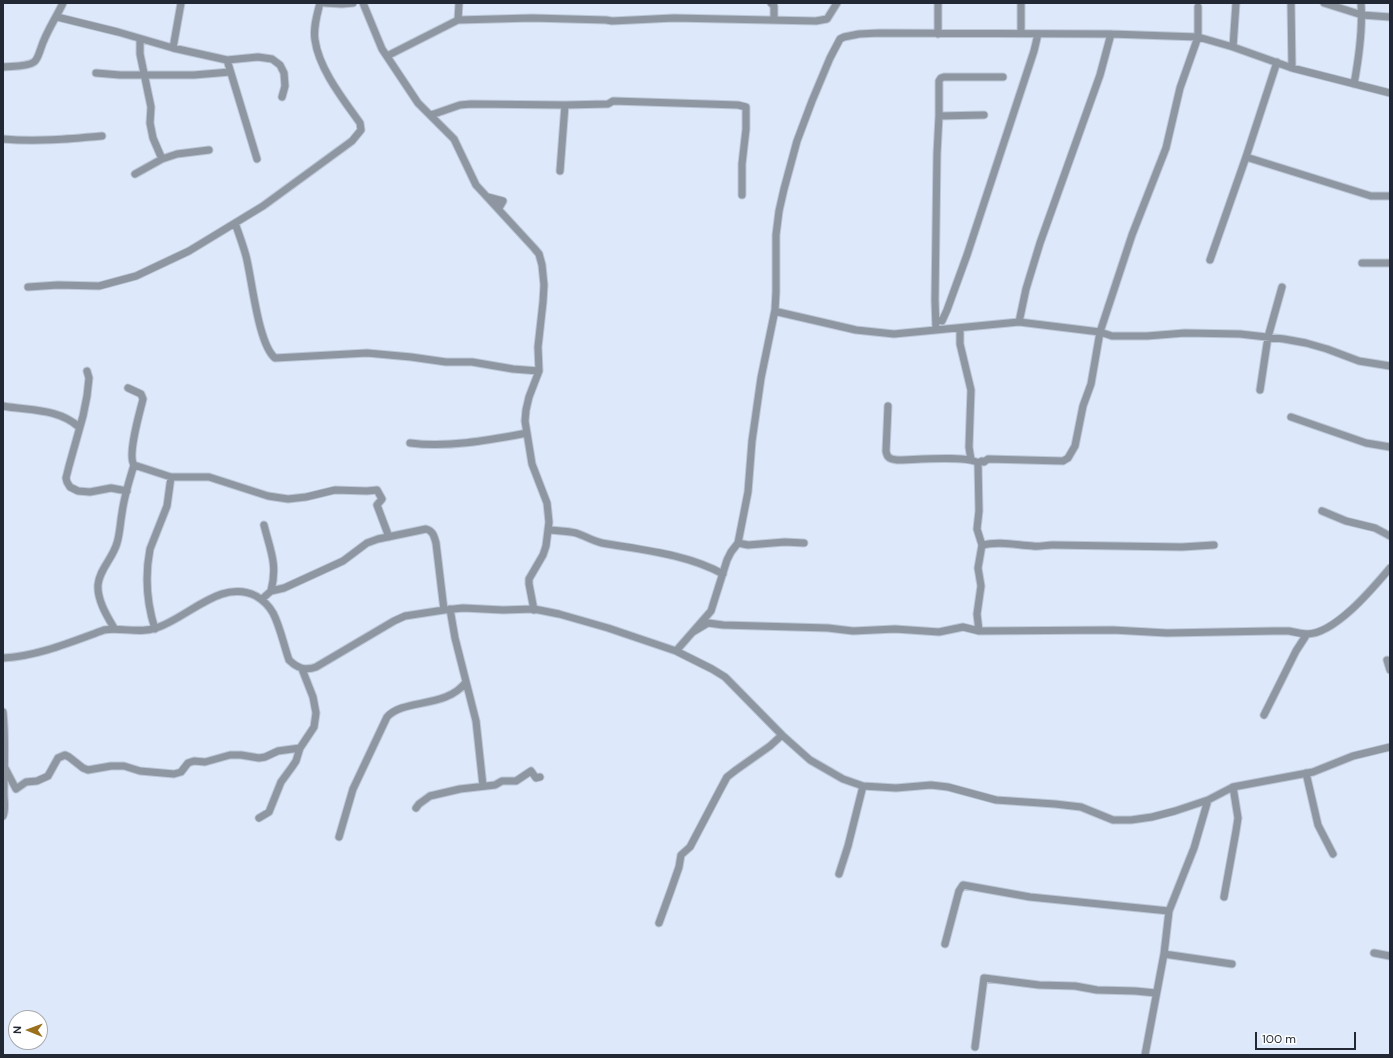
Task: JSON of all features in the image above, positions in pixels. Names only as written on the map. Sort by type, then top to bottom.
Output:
[{"type":"street","points":[[3,67],[34,62],[38,57],[44,38],[57,17],[63,3]]},
{"type":"street","points":[[173,48],[181,3]]},
{"type":"street","points":[[28,287],[58,285],[99,286],[136,276],[189,251],[264,206],[352,141],[361,130],[360,123],[328,75],[317,50],[315,38],[320,3]]},
{"type":"street","points":[[325,3],[353,3]]},
{"type":"street","points":[[363,3],[382,49],[415,98],[454,139],[476,185],[488,197],[503,201],[499,208],[539,254],[542,265],[544,285],[538,347],[539,371],[526,410],[524,421],[532,464],[547,503],[549,512],[549,530],[543,555],[531,574],[529,584],[534,610]]},
{"type":"street","points":[[458,20],[459,3]]},
{"type":"street","points":[[771,3],[774,6],[774,20]]},
{"type":"street","points":[[387,56],[458,20],[532,18],[606,20],[612,22],[674,18],[816,21],[827,19],[837,3]]},
{"type":"street","points":[[938,3],[938,34]]},
{"type":"street","points":[[1021,3],[1021,33]]},
{"type":"street","points":[[1233,46],[1236,3]]},
{"type":"street","points":[[1291,3],[1292,68]]},
{"type":"street","points":[[1324,3],[1362,15],[1390,17]]},
{"type":"street","points":[[1354,84],[1360,46],[1362,15],[1361,3]]},
{"type":"street","points":[[888,406],[886,451],[887,456],[890,459],[953,459],[975,462],[988,459],[1063,461],[1068,458],[1075,446],[1082,406],[1091,384],[1100,332],[1132,234],[1166,148],[1180,88],[1198,37],[1198,7]]},
{"type":"street","points":[[57,17],[105,28],[173,48],[227,60],[258,57],[272,59],[280,65],[284,73],[285,86],[282,97]]},
{"type":"street","points":[[676,651],[711,612],[731,552],[738,543],[748,492],[752,441],[761,378],[775,310],[776,235],[784,189],[797,141],[807,114],[830,58],[840,39],[859,34],[1021,33],[1198,37],[1233,46],[1292,68],[1390,93]]},
{"type":"street","points":[[936,319],[942,321],[952,296],[1034,51],[1038,34]]},
{"type":"street","points":[[1019,322],[1026,289],[1040,242],[1100,75],[1111,34]]},
{"type":"street","points":[[140,39],[140,54],[151,107],[150,123],[152,138],[162,159]]},
{"type":"street","points":[[227,60],[257,159]]},
{"type":"street","points":[[221,73],[227,60]]},
{"type":"street","points":[[1210,260],[1277,62]]},
{"type":"street","points":[[96,73],[120,75],[194,75],[230,72]]},
{"type":"street","points":[[936,330],[939,81],[941,78],[1003,77]]},
{"type":"street","points":[[430,114],[460,105],[471,104],[565,105],[608,104],[613,101],[738,105],[746,107],[746,129],[742,164],[742,195]]},
{"type":"street","points":[[560,171],[565,105]]},
{"type":"street","points":[[939,116],[984,115]]},
{"type":"street","points":[[3,139],[28,141],[63,140],[102,136]]},
{"type":"street","points":[[135,174],[162,159],[177,154],[209,150]]},
{"type":"street","points":[[1246,157],[1371,196],[1390,196]]},
{"type":"street","points":[[235,223],[246,255],[262,337],[271,354],[275,358],[367,353],[411,356],[446,362],[472,362],[513,369],[539,371]]},
{"type":"street","points":[[1362,264],[1390,263]]},
{"type":"street","points":[[1260,390],[1268,338],[1282,287]]},
{"type":"street","points":[[775,310],[778,312],[856,330],[894,334],[1019,322],[1100,332],[1112,336],[1146,336],[1185,333],[1240,334],[1306,343],[1359,361],[1390,366]]},
{"type":"street","points":[[960,328],[960,344],[971,390],[969,447],[975,462],[979,511],[977,529],[982,546],[978,568],[981,586],[977,614],[980,631]]},
{"type":"street","points":[[87,371],[89,386],[83,416],[66,478],[67,482],[70,487],[78,491],[90,492],[111,488],[127,490]]},
{"type":"street","points":[[114,628],[105,611],[98,586],[99,580],[116,546],[120,532],[127,490],[134,466],[132,462],[132,451],[137,417],[143,399],[141,394],[128,388]]},
{"type":"street","points":[[3,406],[51,412],[73,421],[79,427]]},
{"type":"street","points":[[73,421],[83,416]]},
{"type":"street","points":[[1291,417],[1366,443],[1390,447]]},
{"type":"street","points":[[410,443],[472,442],[526,433]]},
{"type":"street","points":[[134,466],[172,477],[210,477],[268,496],[288,499],[335,490],[377,490],[382,499],[377,505],[389,537]]},
{"type":"street","points":[[155,629],[149,602],[149,556],[152,544],[166,511],[172,477]]},
{"type":"street","points":[[1322,511],[1346,521],[1374,528],[1390,536]]},
{"type":"street","points":[[264,525],[273,554],[274,582],[271,591]]},
{"type":"street","points":[[262,599],[271,591],[284,588],[343,560],[367,543],[426,529],[430,530],[437,550],[447,609],[476,721],[483,786]]},
{"type":"street","points":[[549,530],[576,534],[600,542],[637,548],[694,561],[723,574]]},
{"type":"street","points":[[738,543],[804,543]]},
{"type":"street","points":[[982,546],[990,543],[1034,546],[1182,547],[1214,545]]},
{"type":"street","points":[[693,632],[708,623],[723,625],[853,630],[895,629],[939,632],[962,627],[980,631],[1113,630],[1166,633],[1289,631],[1307,634],[1320,631],[1335,623],[1358,604],[1390,568]]},
{"type":"street","points":[[3,658],[19,657],[45,651],[104,630],[114,628],[146,630],[155,629],[168,624],[222,593],[232,591],[244,592],[262,599],[273,613],[289,660],[294,665],[310,669],[394,621],[406,616],[447,609],[534,610],[559,614],[608,628],[676,651],[700,662],[725,677],[782,735],[810,760],[844,779],[863,786],[896,788],[948,786],[988,799],[1081,807],[1113,820],[1131,820],[1152,817],[1175,811],[1208,800],[1233,787],[1313,772],[1353,756],[1390,747]]},
{"type":"street","points":[[1264,715],[1296,651],[1307,634]]},
{"type":"street","points":[[1386,660],[1390,670]]},
{"type":"street","points":[[259,818],[269,812],[281,782],[296,760],[300,748],[314,728],[316,713],[313,697],[302,668]]},
{"type":"street","points":[[339,837],[353,789],[391,714],[404,708],[447,697],[460,689],[466,682]]},
{"type":"street","points":[[3,712],[5,768],[5,812],[3,816]]},
{"type":"street","points":[[659,923],[681,856],[690,847],[727,777],[770,746],[782,735]]},
{"type":"street","points":[[5,768],[16,789],[26,782],[37,781],[48,776],[58,758],[64,755],[69,756],[83,768],[88,770],[111,766],[124,766],[140,771],[174,774],[181,772],[188,763],[194,761],[205,762],[230,755],[259,758],[266,757],[278,751],[300,748]]},
{"type":"street","points":[[416,808],[430,796],[454,792],[460,789],[494,785],[502,781],[516,781],[531,771],[536,778],[540,777]]},
{"type":"street","points":[[1306,773],[1318,824],[1333,854]]},
{"type":"street","points":[[839,874],[848,846],[863,786]]},
{"type":"street","points":[[1224,896],[1238,818],[1233,787]]},
{"type":"street","points":[[1145,1055],[1164,954],[1168,910],[1194,848],[1208,800]]},
{"type":"street","points":[[945,944],[959,891],[963,885],[1030,897],[1168,910]]},
{"type":"street","points":[[1374,953],[1390,956]]},
{"type":"street","points":[[1164,954],[1232,964]]},
{"type":"street","points":[[975,1047],[984,978],[1039,985],[1075,986],[1097,990],[1156,993]]}]
